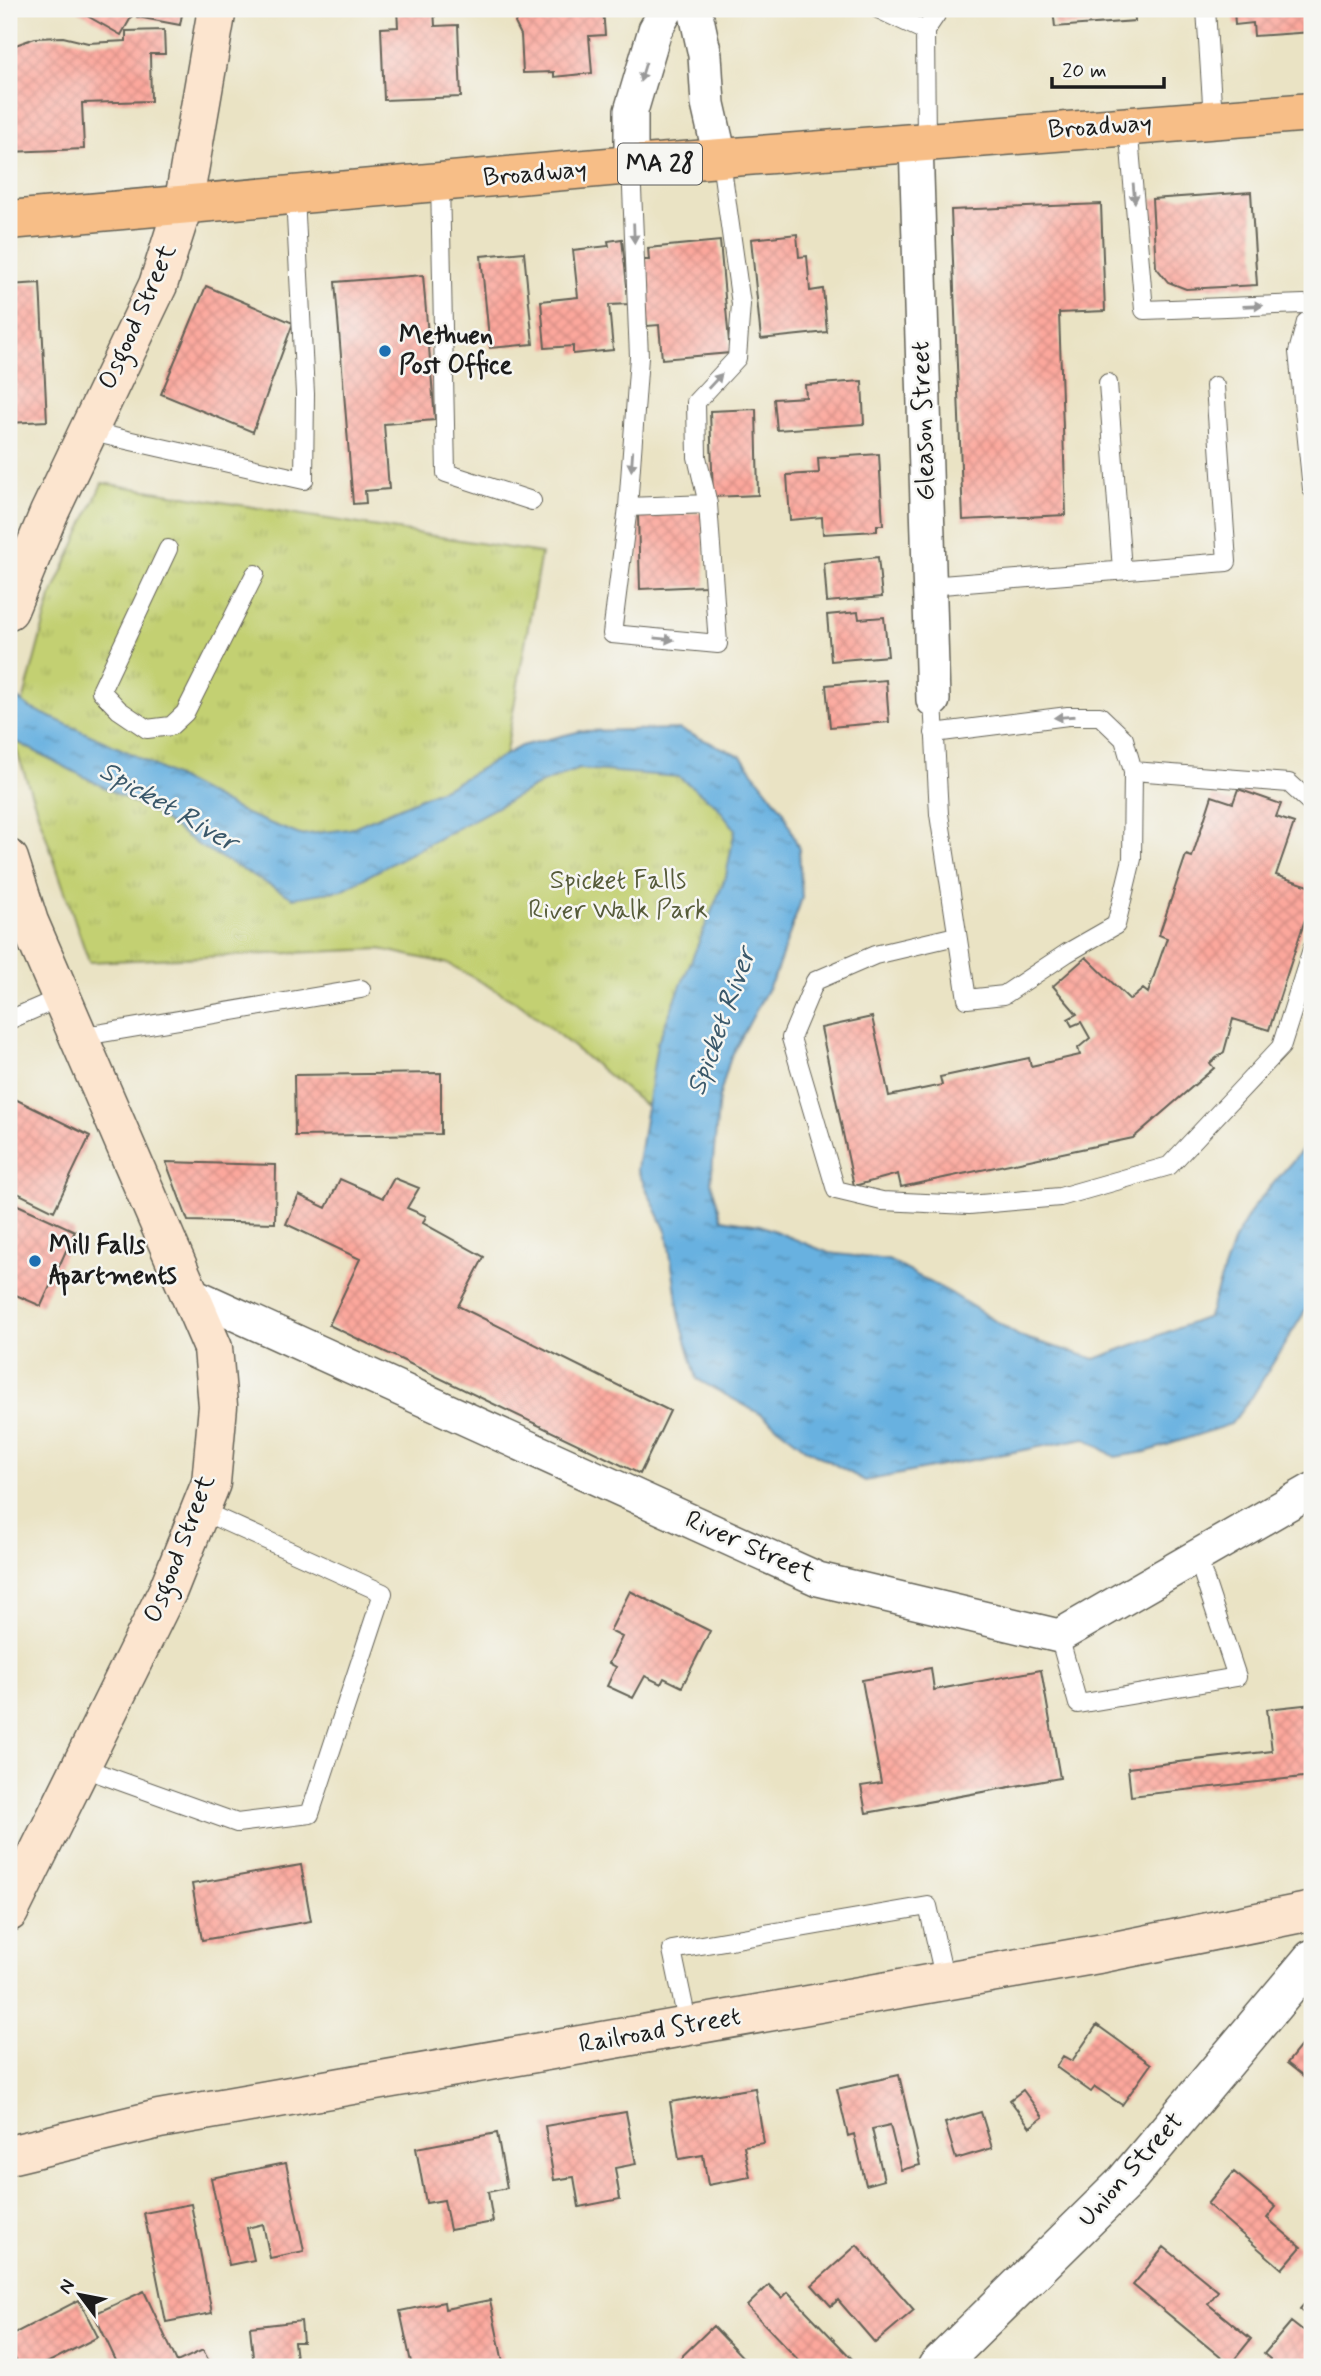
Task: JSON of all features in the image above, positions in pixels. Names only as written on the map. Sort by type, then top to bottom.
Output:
[{"type":"main road","name":"Osgood Street","points":[[9,610],[87,431],[158,285],[183,206],[217,9]]},
{"type":"main road","name":"Broadway","points":[[9,220],[631,165],[720,161],[1312,111]]},
{"type":"main road","name":"Osgood Street","points":[[9,859],[29,922],[213,1348],[218,1406],[211,1483],[168,1590],[9,1912]]},
{"type":"main road","name":"Railroad Street","points":[[9,2155],[159,2119],[1104,1954],[1312,1911]]},
{"type":"street","points":[[631,165],[631,111],[655,30],[667,9]]},
{"type":"street","points":[[695,9],[705,55],[708,104],[720,161]]},
{"type":"street","name":"Gleason Street","points":[[921,142],[933,716]]},
{"type":"street","name":"River Street","points":[[189,1293],[818,1579],[1059,1636]]},
{"type":"street","points":[[1059,1636],[1312,1490]]},
{"type":"street","name":"Union Street","points":[[936,2367],[1123,2184],[1312,1959]]},
{"type":"lane","points":[[878,9],[925,31]]},
{"type":"lane","points":[[921,142],[925,31],[940,9]]},
{"type":"lane","points":[[1206,9],[1213,119]]},
{"type":"lane","points":[[1128,125],[1144,310],[1305,313],[1298,352],[1312,489]]},
{"type":"lane","points":[[631,165],[639,357],[628,507],[612,634],[718,644],[708,504],[697,457],[696,402],[737,358],[741,304],[720,161]]},
{"type":"lane","points":[[440,182],[446,473],[532,501]]},
{"type":"lane","points":[[87,431],[304,480],[306,394],[296,196]]},
{"type":"lane","points":[[1108,383],[1122,570]]},
{"type":"lane","points":[[929,586],[1227,562],[1215,386]]},
{"type":"lane","points":[[628,507],[708,504]]},
{"type":"lane","points":[[169,549],[101,691],[119,710],[147,729],[171,726],[185,713],[255,574]]},
{"type":"lane","points":[[933,716],[1100,716],[1124,739],[1133,771],[1132,859],[1116,925],[1067,953],[1004,995],[967,999],[939,814],[933,716]]},
{"type":"lane","points":[[1133,771],[1289,783],[1312,804]]},
{"type":"lane","points":[[956,936],[874,954],[815,981],[791,1038],[836,1190],[882,1201],[970,1205],[1059,1197],[1168,1166],[1281,1047],[1312,949]]},
{"type":"lane","points":[[79,1037],[361,989]]},
{"type":"lane","points":[[9,1020],[62,997]]},
{"type":"lane","points":[[81,1767],[237,1823],[310,1814],[383,1593],[200,1510]]},
{"type":"lane","points":[[1059,1636],[1079,1704],[1237,1677],[1197,1556]]},
{"type":"lane","points":[[688,2026],[672,1950],[928,1906],[944,1981]]},
{"type":"green space","name":"Spicket Falls River Walk Park","points":[[102,483],[541,553],[502,774],[671,747],[772,834],[657,1115],[522,1005],[449,964],[380,949],[89,962],[13,740],[51,597]]},
{"type":"water","name":"Spicket River","points":[[9,692],[30,708],[130,753],[246,814],[300,835],[349,829],[451,785],[521,746],[581,731],[679,729],[741,756],[784,812],[799,849],[802,898],[775,975],[730,1059],[719,1098],[711,1182],[722,1219],[760,1225],[829,1253],[888,1260],[951,1293],[1019,1336],[1095,1359],[1208,1317],[1234,1240],[1254,1206],[1312,1138],[1312,1300],[1252,1397],[1231,1424],[1146,1452],[1115,1457],[1085,1438],[865,1481],[806,1449],[762,1415],[697,1379],[680,1319],[667,1233],[637,1169],[657,1044],[726,876],[735,829],[716,805],[679,777],[579,769],[542,783],[342,890],[293,898],[198,845],[154,813],[9,738]]},
{"type":"building","points":[[75,9],[136,9],[121,35]]},
{"type":"building","points":[[138,9],[183,9],[180,25],[137,17]]},
{"type":"building","points":[[397,9],[434,9],[435,26],[458,25],[461,97],[384,100],[381,28],[398,27]]},
{"type":"building","points":[[520,9],[603,9],[605,35],[589,36],[592,73],[554,77],[554,72],[523,73],[521,35],[515,23]]},
{"type":"building","points":[[1053,9],[1134,9],[1135,21],[1055,27]]},
{"type":"building","points":[[1234,9],[1312,9],[1312,32],[1254,36],[1253,23],[1235,25]]},
{"type":"building","points":[[164,30],[165,54],[150,54],[151,101],[82,103],[84,149],[9,152],[9,95],[12,94],[10,47],[35,38],[63,37],[88,43],[126,41],[126,31]]},
{"type":"building","points":[[1251,192],[1257,285],[1186,289],[1168,282],[1156,267],[1152,199]]},
{"type":"building","points":[[1101,204],[1105,311],[1059,313],[1066,515],[963,520],[951,210]]},
{"type":"building","points":[[797,234],[799,257],[807,256],[810,291],[823,289],[827,332],[761,339],[751,239]]},
{"type":"building","points":[[622,239],[629,304],[609,305],[613,350],[573,354],[573,346],[545,348],[541,301],[578,297],[573,250],[609,246],[608,241]]},
{"type":"building","points":[[720,241],[730,353],[662,359],[659,325],[647,326],[641,260],[649,260],[648,248]]},
{"type":"building","points":[[524,252],[533,344],[490,348],[481,256]]},
{"type":"building","name":"Methuen Post Office","points":[[423,275],[435,420],[384,424],[389,489],[365,491],[366,503],[353,504],[335,282]]},
{"type":"building","points":[[40,283],[47,421],[9,423],[9,285]]},
{"type":"building","points":[[206,286],[293,323],[253,432],[161,394]]},
{"type":"building","points":[[862,381],[864,424],[777,430],[774,399],[806,397],[805,385]]},
{"type":"building","points":[[756,409],[758,495],[713,497],[710,411]]},
{"type":"building","points":[[879,454],[883,525],[877,525],[877,531],[823,534],[822,517],[790,520],[787,475],[819,473],[818,458]]},
{"type":"building","points":[[703,513],[705,586],[640,589],[638,515]]},
{"type":"building","points":[[878,557],[882,597],[827,602],[824,563]]},
{"type":"building","points":[[858,612],[859,619],[884,617],[888,656],[831,661],[827,615]]},
{"type":"building","points":[[886,680],[889,722],[830,727],[826,685]]},
{"type":"building","points":[[1238,789],[1281,804],[1276,817],[1294,823],[1276,875],[1312,887],[1312,898],[1269,1030],[1233,1019],[1224,1052],[1210,1063],[1214,1068],[1133,1138],[901,1187],[898,1174],[854,1186],[821,1028],[872,1017],[889,1096],[942,1085],[940,1077],[1029,1058],[1031,1066],[1080,1055],[1078,1048],[1090,1038],[1081,1022],[1072,1026],[1068,1019],[1077,1014],[1053,986],[1086,957],[1130,1000],[1143,989],[1148,993],[1167,938],[1159,935],[1186,855],[1192,857],[1212,796],[1233,803]]},
{"type":"building","points":[[441,1073],[441,1134],[295,1136],[294,1075]]},
{"type":"building","points":[[9,1096],[90,1136],[54,1211],[9,1189]]},
{"type":"building","points":[[166,1162],[276,1165],[275,1223],[188,1221]]},
{"type":"building","points":[[394,1178],[419,1188],[407,1208],[426,1216],[423,1223],[484,1257],[458,1306],[670,1411],[640,1474],[329,1325],[360,1259],[286,1224],[299,1195],[326,1208],[340,1179],[383,1198]]},
{"type":"building","name":"Mill Falls Apartments","points":[[9,1201],[75,1231],[41,1306],[9,1292]]},
{"type":"building","points":[[630,1591],[710,1631],[682,1687],[664,1678],[661,1684],[645,1676],[633,1698],[607,1686],[616,1667],[609,1663],[622,1637],[610,1631]]},
{"type":"building","points":[[931,1668],[934,1690],[1041,1670],[1060,1778],[866,1813],[861,1786],[881,1783],[862,1680]]},
{"type":"building","points":[[1312,1704],[1312,1776],[1131,1796],[1128,1768],[1272,1751],[1267,1709]]},
{"type":"building","points":[[301,1865],[311,1921],[202,1940],[192,1884]]},
{"type":"building","points":[[1097,2025],[1151,2064],[1122,2105],[1095,2087],[1091,2092],[1056,2067],[1063,2056],[1072,2061]]},
{"type":"building","points":[[1312,2032],[1312,2083],[1287,2063]]},
{"type":"building","points":[[899,2075],[920,2165],[901,2170],[890,2125],[872,2129],[884,2180],[866,2185],[854,2134],[848,2136],[837,2089]]},
{"type":"building","points":[[755,2088],[764,2143],[744,2146],[750,2177],[708,2185],[703,2155],[679,2159],[670,2102]]},
{"type":"building","points":[[1023,2090],[1043,2117],[1030,2127],[1010,2100]]},
{"type":"building","points":[[626,2112],[636,2164],[615,2168],[620,2199],[579,2207],[574,2177],[554,2180],[545,2126]]},
{"type":"building","points":[[981,2112],[992,2148],[956,2159],[945,2123]]},
{"type":"building","points":[[497,2133],[507,2188],[488,2192],[493,2222],[450,2230],[444,2200],[426,2203],[416,2148]]},
{"type":"building","points":[[286,2163],[304,2251],[270,2258],[263,2224],[247,2228],[254,2260],[229,2265],[211,2178]]},
{"type":"building","points":[[1234,2172],[1276,2207],[1267,2218],[1301,2247],[1282,2269],[1207,2204]]},
{"type":"building","points":[[191,2204],[212,2313],[166,2322],[144,2213]]},
{"type":"building","points":[[857,2245],[914,2310],[875,2343],[838,2300],[831,2306],[812,2285]]},
{"type":"building","points":[[1164,2247],[1218,2291],[1208,2304],[1251,2339],[1230,2365],[1133,2285]]},
{"type":"building","points":[[769,2285],[782,2298],[788,2292],[856,2363],[851,2367],[805,2367],[747,2306]]},
{"type":"building","points":[[144,2291],[177,2362],[203,2350],[212,2367],[119,2367],[94,2314]]},
{"type":"building","points":[[1312,2295],[1312,2320],[1300,2309]]},
{"type":"building","points":[[79,2300],[98,2337],[39,2367],[19,2367],[9,2346],[9,2336]]},
{"type":"building","points":[[490,2300],[504,2367],[412,2367],[400,2311],[444,2302],[445,2309]]},
{"type":"building","points":[[301,2321],[303,2342],[294,2342],[297,2367],[254,2367],[250,2327]]},
{"type":"building","points":[[1291,2322],[1300,2329],[1312,2332],[1312,2367],[1269,2367],[1270,2359],[1264,2354]]},
{"type":"building","points":[[713,2326],[752,2367],[671,2367]]},
{"type":"place","name":"Methuen Post Office","points":[[385,351]]},
{"type":"place","name":"Mill Falls Apartments","points":[[35,1261]]}]
